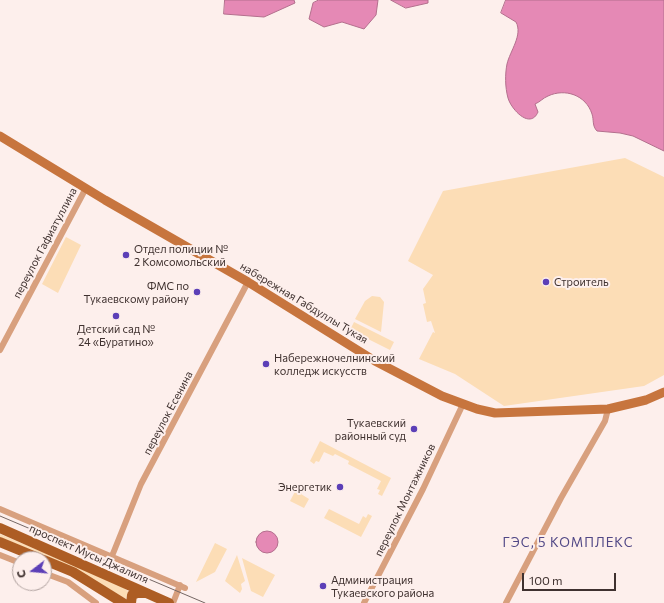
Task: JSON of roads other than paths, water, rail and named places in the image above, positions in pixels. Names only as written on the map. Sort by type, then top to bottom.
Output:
[{"type":"main road","name":"набережная Габдуллы Тукая","points":[[0,136],[248,282],[412,382],[463,404],[495,413],[608,409],[646,400],[664,392]]},
{"type":"main road","name":"проспект Мусы Джалиля","points":[[0,528],[169,603]]},
{"type":"main road","points":[[0,542],[22,551]]},
{"type":"main road","points":[[52,563],[73,572],[123,603]]},
{"type":"main road","points":[[131,603],[132,595],[136,593],[148,593]]},
{"type":"street","name":"переулок Гафиатуллина","points":[[0,350],[86,188]]},
{"type":"street","name":"переулок Есенина","points":[[112,556],[141,484],[248,282]]},
{"type":"street","name":"переулок Монтажников","points":[[364,603],[423,488],[463,404]]},
{"type":"street","points":[[506,603],[561,498],[605,421],[608,409]]},
{"type":"street","points":[[0,509],[183,586],[173,603]]},
{"type":"street","points":[[0,555],[12,560]]},
{"type":"street","points":[[52,576],[68,582],[96,603]]},
{"type":"tram line","points":[[0,516],[205,603]]},
{"type":"place","name":"Отдел полиции № 2 Комсомольский","points":[[126,255]]},
{"type":"place","name":"Строитель","points":[[546,282]]},
{"type":"place","name":"ФМС по Тукаевскому району","points":[[197,292]]},
{"type":"place","name":"Детский сад № 24 «Буратино»","points":[[116,316]]},
{"type":"place","name":"Набережночелнинский колледж искусств","points":[[266,364]]},
{"type":"place","name":"Тукаевский районный суд","points":[[414,429]]},
{"type":"place","name":"Энергетик","points":[[340,487]]},
{"type":"place","name":"Администрация Тукаевского района","points":[[323,586]]},
{"type":"district","name":"ГЭС, 5 КОМПЛЕКС","points":[[568,543]]}]
